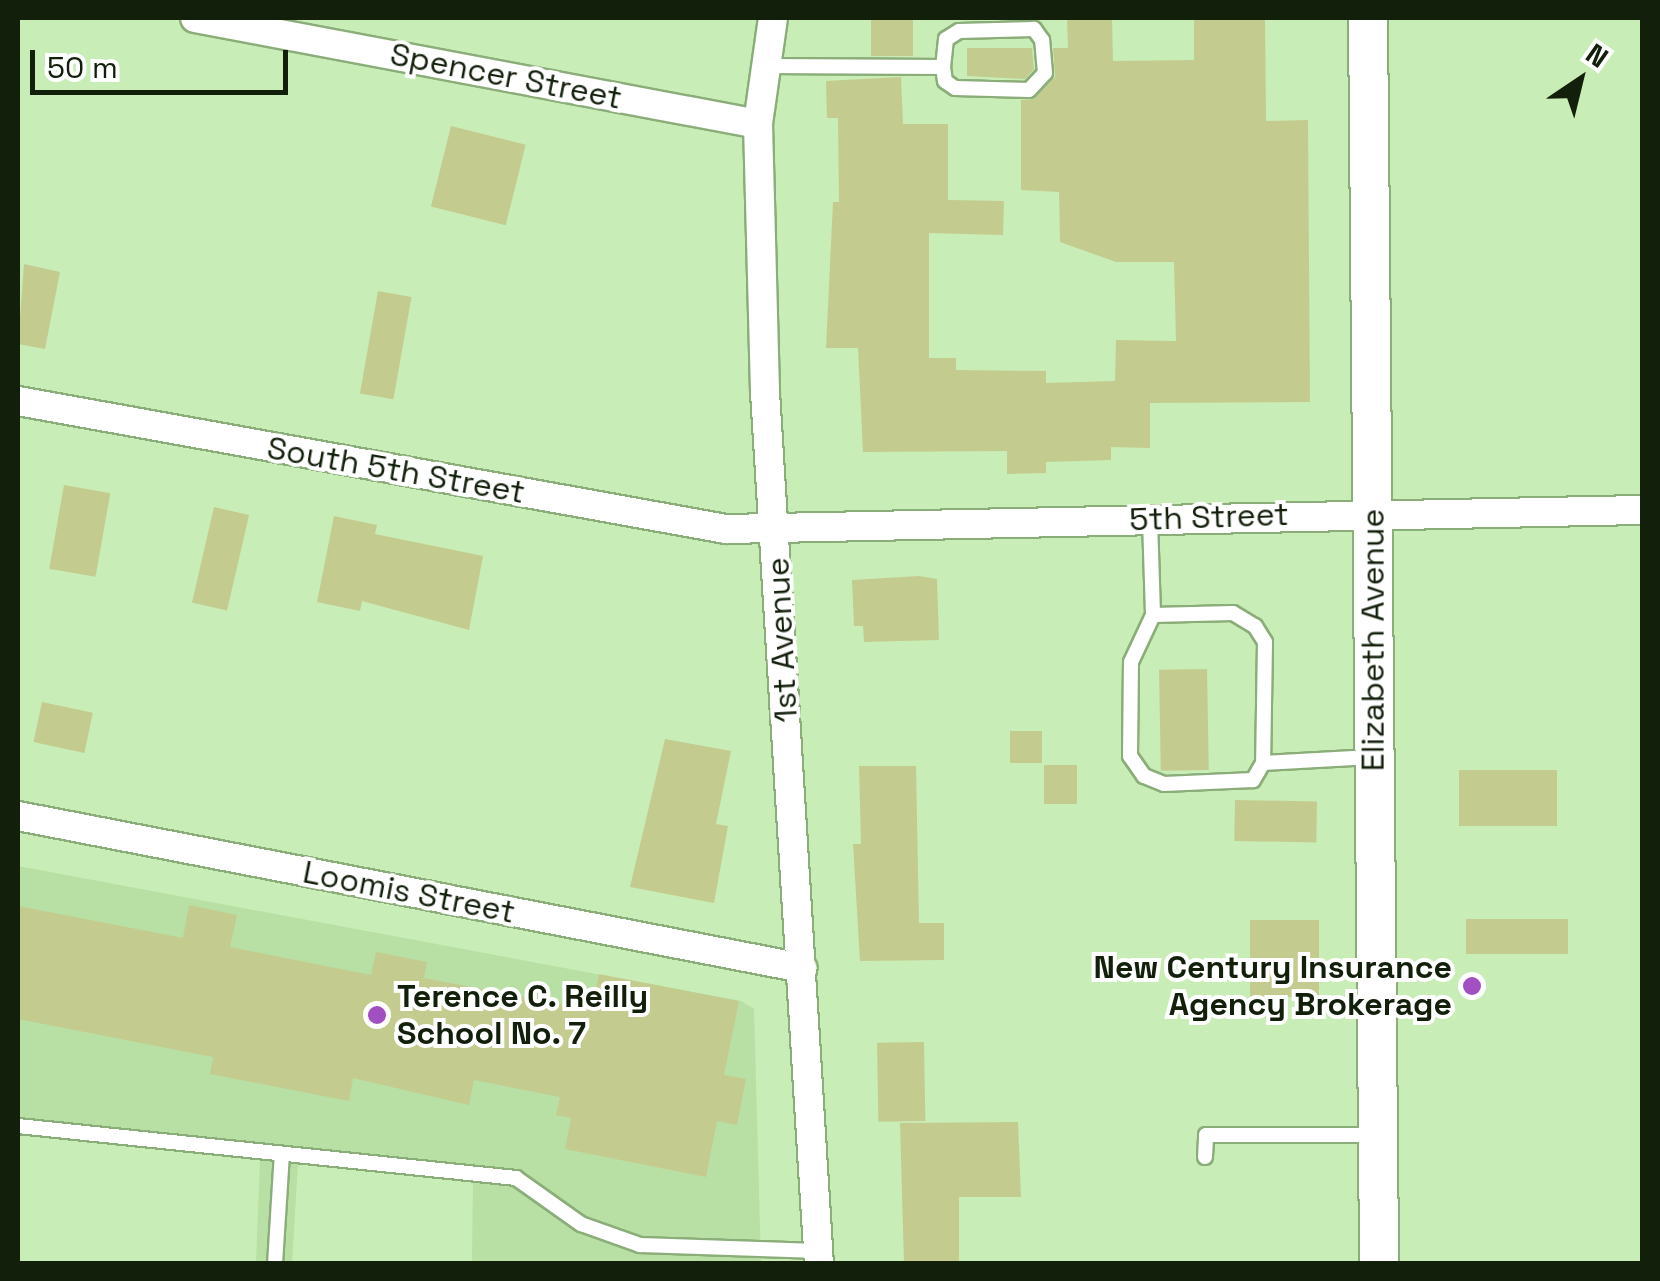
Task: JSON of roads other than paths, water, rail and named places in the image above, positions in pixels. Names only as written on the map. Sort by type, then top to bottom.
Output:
[{"type":"street","name":"Spencer Street","points":[[195,18],[758,124]]},
{"type":"street","name":"1st Avenue","points":[[773,18],[758,124],[775,526],[819,1257]]},
{"type":"street","name":"Elizabeth Avenue","points":[[1368,18],[1378,1264]]},
{"type":"street","name":"South 5th Street","points":[[18,402],[726,529],[775,526]]},
{"type":"street","name":"5th Street","points":[[775,526],[1373,511],[1642,510]]},
{"type":"street","name":"Loomis Street","points":[[18,816],[802,968]]},
{"type":"lane","points":[[1034,29],[1042,40],[1044,73],[1029,90],[955,88],[945,81],[944,67],[946,39],[959,31],[1034,29]]},
{"type":"lane","points":[[766,66],[944,67]]},
{"type":"lane","points":[[1150,519],[1153,615],[1131,662],[1130,756],[1144,776],[1164,784],[1253,780],[1263,764],[1265,642],[1255,626],[1233,613],[1153,615]]},
{"type":"lane","points":[[1263,764],[1374,757]]},
{"type":"lane","points":[[18,1126],[516,1178],[581,1224],[640,1245],[819,1257]]},
{"type":"lane","points":[[1205,1157],[1206,1135],[1378,1136]]},
{"type":"lane","points":[[275,1264],[282,1154]]},
{"type":"place","name":"New Century Insurance Agency Brokerage","points":[[1472,986]]},
{"type":"place","name":"Terence C. Reilly School No. 7","points":[[377,1015]]}]
